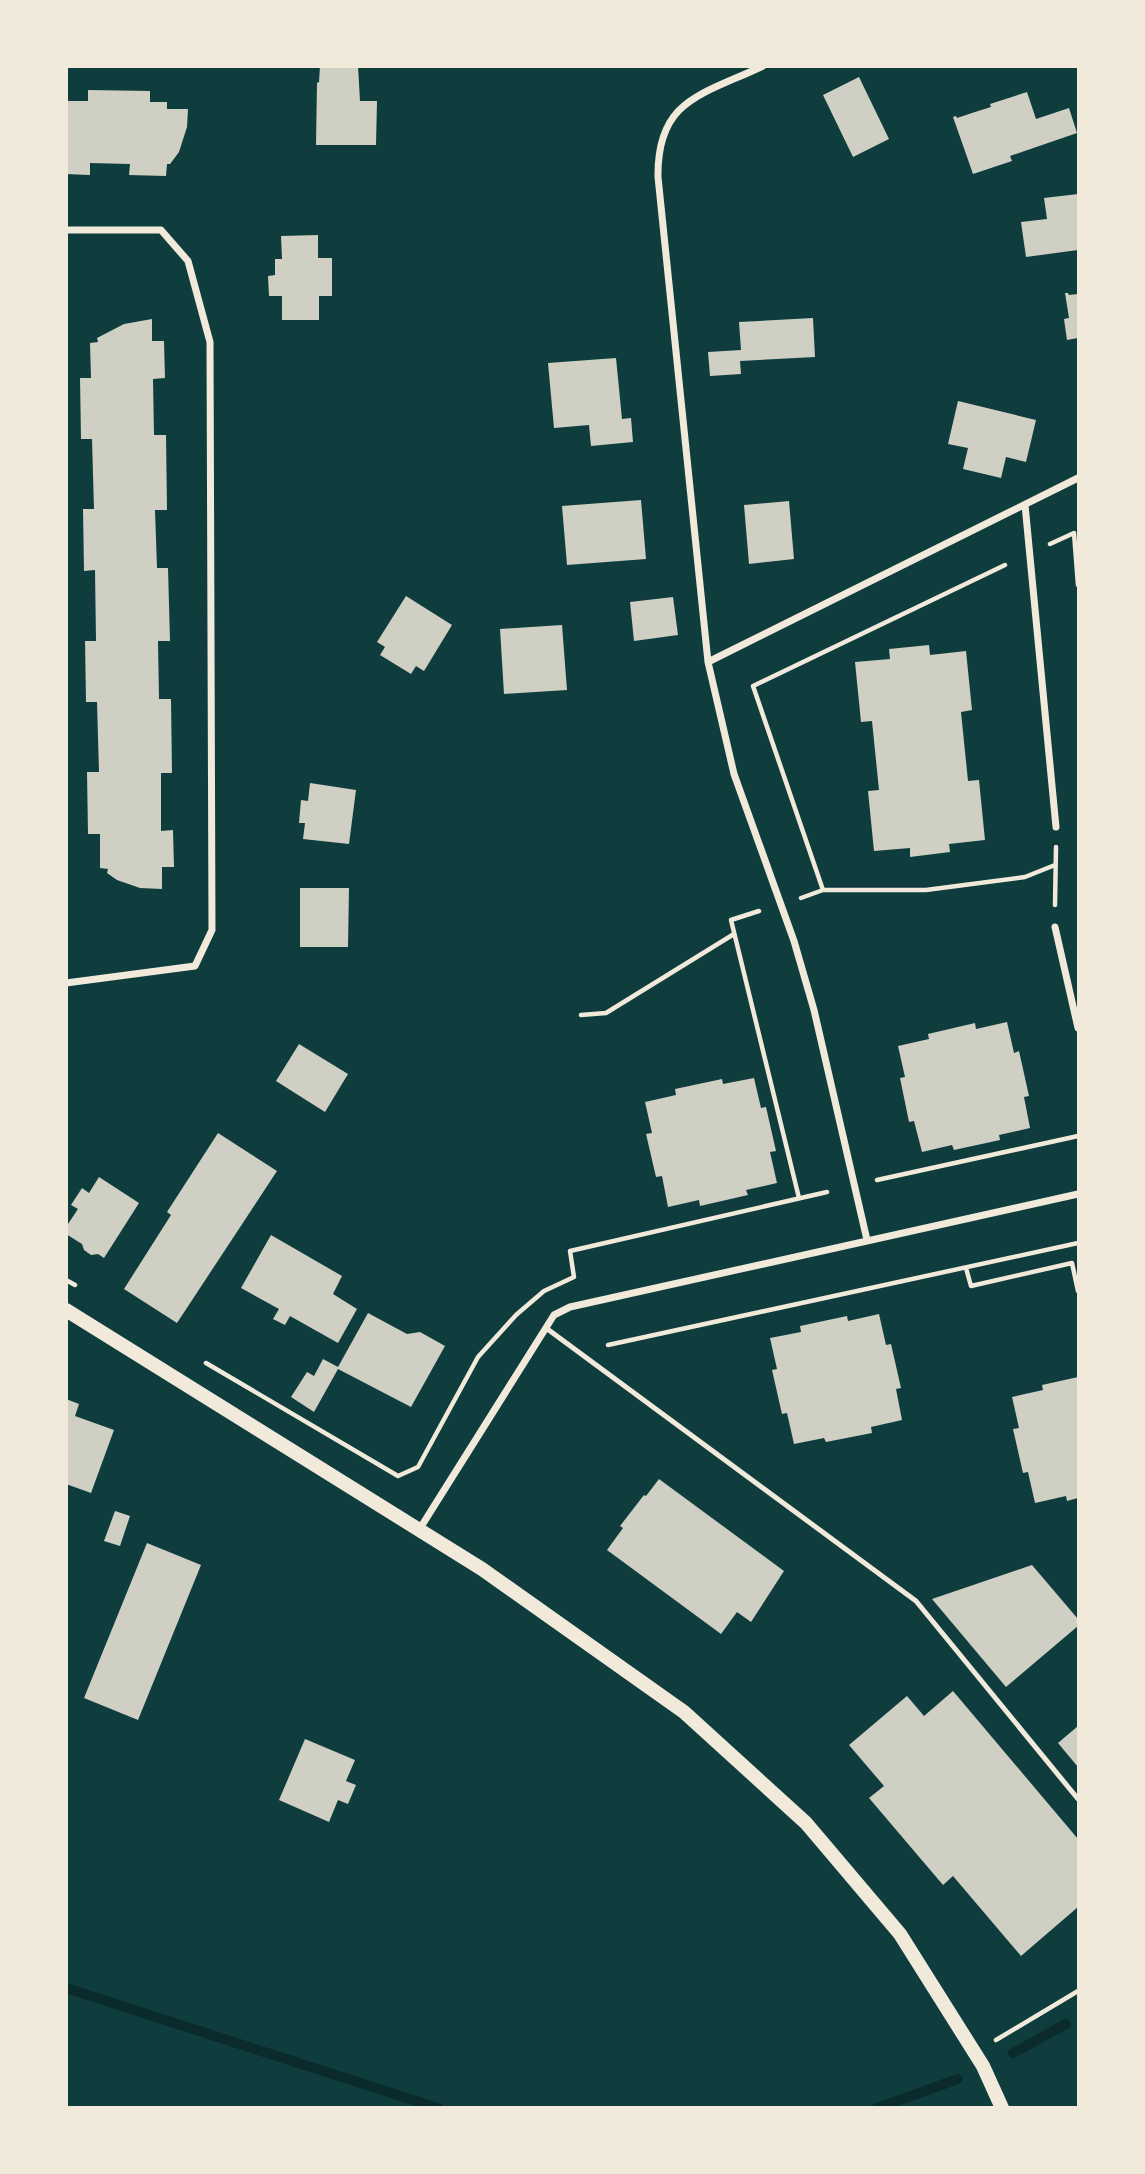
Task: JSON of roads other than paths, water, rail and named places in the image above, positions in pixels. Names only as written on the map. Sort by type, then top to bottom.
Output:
[{"type":"main road","points":[[66,1310],[482,1569],[684,1712],[806,1823],[900,1934],[974,2053],[1002,2108]]},
{"type":"street","points":[[763,66],[684,104],[665,128],[658,152],[658,177],[708,662],[734,775],[794,941],[814,1010],[867,1240]]},
{"type":"street","points":[[66,230],[161,230],[188,261],[209,342],[212,930],[195,966],[66,983]]},
{"type":"street","points":[[708,662],[1079,478]]},
{"type":"street","points":[[1026,505],[1056,827]]},
{"type":"street","points":[[1055,927],[1079,1028]]},
{"type":"street","points":[[419,1530],[554,1315],[570,1307],[1079,1194]]},
{"type":"lane","points":[[546,1328],[916,1601],[1079,1799]]},
{"type":"waterway","points":[[66,1988],[438,2108]]},
{"type":"waterway","points":[[1013,2053],[1066,2024]]},
{"type":"waterway","points":[[877,2108],[958,2079]]}]
